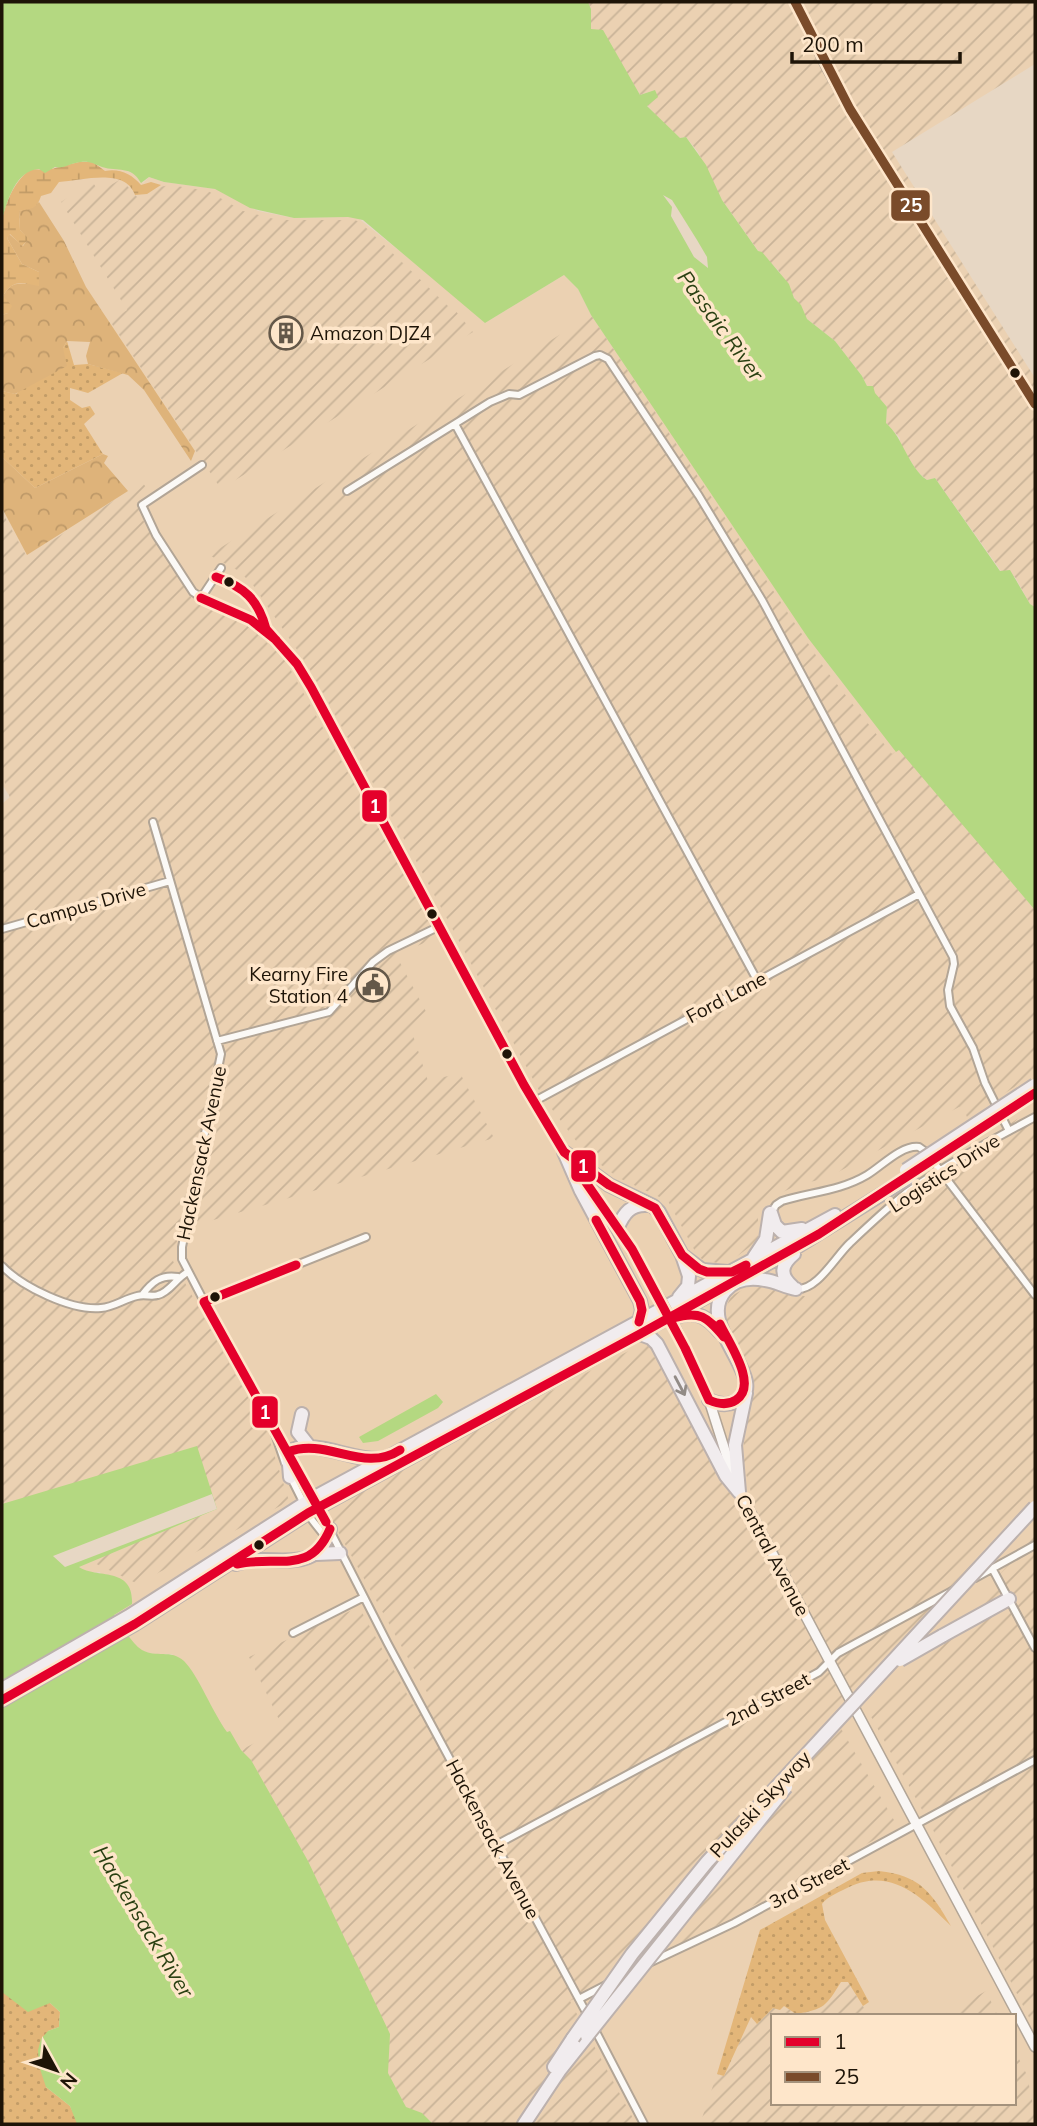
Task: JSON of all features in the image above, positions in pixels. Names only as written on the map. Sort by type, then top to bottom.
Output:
[{"type":"highway","points":[[908,1173],[1035,1084]]},
{"type":"highway","points":[[662,1321],[817,1230],[1035,1093]]},
{"type":"highway","points":[[2,1689],[220,1570],[310,1505],[640,1328],[666,1302],[687,1289],[689,1282],[682,1255],[655,1208],[609,1185],[564,1152]]},
{"type":"highway","points":[[564,1152],[581,1191],[640,1301],[640,1328],[657,1344],[726,1476],[739,1492]]},
{"type":"highway","points":[[618,1227],[628,1210],[638,1205],[647,1205]]},
{"type":"highway","points":[[771,1213],[775,1225],[782,1232],[817,1230]]},
{"type":"highway","points":[[724,1337],[716,1307],[733,1277],[750,1262],[766,1239],[771,1213]]},
{"type":"highway","points":[[796,1289],[784,1278],[783,1267],[817,1230]]},
{"type":"highway","points":[[750,1262],[817,1230]]},
{"type":"highway","points":[[682,1255],[702,1270],[733,1277],[761,1279],[796,1289]]},
{"type":"highway","points":[[666,1302],[733,1277]]},
{"type":"highway","points":[[2,1700],[385,1458],[640,1328],[689,1313],[710,1321],[724,1337],[744,1374],[746,1390],[735,1445],[739,1492]]},
{"type":"highway","points":[[709,1400],[729,1404],[741,1398],[746,1390]]},
{"type":"highway","points":[[302,1414],[298,1432],[309,1446]]},
{"type":"highway","points":[[290,1477],[288,1452],[299,1447],[309,1446],[359,1459],[385,1458]]},
{"type":"highway","name":"Pulaski Skyway","points":[[515,2124],[632,1954],[706,1862],[1035,1507]]},
{"type":"highway","name":"Pulaski Skyway","points":[[524,2124],[560,2070],[800,1771],[1035,1516]]},
{"type":"highway","points":[[316,1554],[328,1534]]},
{"type":"highway","points":[[220,1570],[248,1560],[300,1560],[316,1554],[340,1553]]},
{"type":"highway","points":[[573,2038],[769,1801],[884,1674],[905,1657],[1009,1599]]},
{"type":"highway","points":[[587,2036],[641,1955]]},
{"type":"main road","points":[[795,2],[850,109],[1035,404]]},
{"type":"main road","name":"Central Avenue","points":[[618,1227],[666,1302],[709,1400],[739,1492],[1035,2047]]},
{"type":"street","points":[[347,491],[490,402],[509,394],[519,395],[596,356],[608,359],[699,496],[762,600],[954,960],[948,990],[950,1006],[973,1048],[985,1083],[1009,1131]]},
{"type":"street","points":[[455,424],[757,981]]},
{"type":"street","name":"Central Avenue","points":[[202,465],[142,505],[156,535],[190,589],[201,598],[266,629],[297,664],[533,1102],[564,1152],[618,1227]]},
{"type":"street","points":[[201,598],[221,568]]},
{"type":"street","name":"Hackensack Avenue","points":[[153,822],[221,1054],[181,1247],[182,1259],[288,1452],[310,1505],[328,1534]]},
{"type":"street","name":"Campus Drive","points":[[2,929],[170,881]]},
{"type":"street","name":"Ford Lane","points":[[533,1102],[919,894]]},
{"type":"street","points":[[217,1041],[329,1012],[373,961],[440,926]]},
{"type":"street","name":"Logistics Drive","points":[[796,1289],[804,1290],[812,1286],[844,1249],[898,1200],[940,1172],[1035,1117]]},
{"type":"street","points":[[771,1213],[776,1205],[785,1200],[852,1183],[911,1147],[922,1149],[1035,1295]]},
{"type":"street","points":[[204,1302],[366,1237]]},
{"type":"street","points":[[2,1266],[30,1286],[63,1302],[87,1309],[116,1305],[133,1296],[158,1295],[169,1289],[178,1277],[188,1272]]},
{"type":"street","points":[[142,1295],[151,1283],[167,1275],[178,1277]]},
{"type":"street","name":"Hackensack Avenue","points":[[274,1429],[290,1477],[340,1553],[645,2124]]},
{"type":"street","name":"2nd Street","points":[[496,1845],[820,1672],[838,1653],[1035,1545]]},
{"type":"street","points":[[992,1569],[1035,1648]]},
{"type":"street","points":[[293,1633],[364,1597]]},
{"type":"street","name":"3rd Street","points":[[579,1999],[734,1923],[1035,1760]]},
{"type":"shaded area","points":[[588,2],[1035,2],[1035,64],[892,152],[1035,378],[1035,607],[1030,604],[1015,577],[1001,571],[935,478],[927,480],[917,471],[900,444],[900,438],[886,423],[887,407],[867,386],[835,341],[807,319],[778,270],[759,252],[722,200],[698,152],[686,137],[680,138],[647,105],[655,90],[640,95],[623,66],[591,30],[591,9]]},
{"type":"shaded area","points":[[70,164],[116,167],[135,174],[143,183],[149,177],[164,182],[215,189],[258,211],[294,218],[358,218],[445,287],[485,323],[564,275],[578,289],[591,315],[828,664],[896,751],[899,749],[1035,910],[1035,2124],[434,2124],[422,2114],[406,2107],[230,1731],[226,1733],[172,1654],[154,1654],[138,1650],[114,1615],[100,1572],[87,1573],[2,1504],[2,804],[10,797],[2,784],[2,220]]},
{"type":"shaded area","points":[[121,179],[137,197],[147,196],[160,187],[170,185],[208,191],[243,211],[278,220],[355,220],[454,309],[473,332],[221,489],[110,321],[127,310],[61,202],[92,181],[99,192]]},
{"type":"shaded area","points":[[591,315],[825,669],[892,754],[899,749],[1035,910],[1035,1074],[967,1117],[963,1108],[959,1107],[827,1178],[797,1185],[765,1201],[758,1212],[758,1237],[755,1243],[736,1257],[717,1263],[702,1259],[696,1253],[668,1201],[619,1178],[586,1154],[542,1096],[308,666],[253,585],[239,571],[209,555]]},
{"type":"shaded area","points":[[142,482],[149,491],[141,508],[143,520],[192,599],[247,625],[284,658],[438,937],[396,955],[430,1019],[411,1029],[428,1081],[460,1073],[494,1138],[193,1226],[206,1165],[193,1162],[173,1261],[267,1432],[289,1501],[138,1584],[86,1559],[2,1502],[2,815],[13,807],[2,774],[2,512],[27,557]]},
{"type":"shaded area","points":[[1035,1107],[1035,1289],[979,1222],[1035,1298],[1035,1498],[853,1696],[832,1713],[898,1827],[681,1945],[609,1972],[603,1981],[570,2001],[636,2124],[434,2124],[422,2114],[406,2107],[387,2072],[390,2035],[308,1861],[251,1760],[241,1750],[283,1728],[249,1657],[359,1607],[413,1705],[429,1696],[325,1508],[646,1342],[744,1517],[755,1507],[743,1463],[745,1422],[754,1380],[722,1316],[731,1296],[752,1285],[808,1297],[938,1173]]},
{"type":"shaded area","points":[[1035,1535],[1035,2029],[932,1828],[868,1711]]},
{"type":"shaded area","points":[[841,1982],[848,1982],[868,2014],[796,2014],[816,2011],[827,2005]]},
{"type":"shaded area","points":[[986,1991],[997,2014],[945,2014]]},
{"type":"shaded area","points":[[784,2006],[796,2014],[771,2014],[771,2105],[1016,2105],[1016,2053],[1027,2075],[1034,2124],[700,2124],[717,2074],[724,2076],[751,2017],[773,2007]]},
{"type":"green space","points":[[79,162],[93,162],[105,171],[125,173],[141,185],[151,182],[161,185],[147,194],[135,195],[130,186],[113,178],[59,182],[51,193],[41,196],[35,206],[19,211],[20,230],[29,239],[22,246],[10,234],[7,238],[22,264],[39,272],[39,286],[22,283],[10,287],[3,296],[12,306],[8,313],[2,315],[2,220],[12,192],[20,179],[31,169],[47,170]]},
{"type":"green space","points":[[39,202],[64,241],[86,287],[195,451],[191,461],[144,390],[128,375],[88,364],[86,356],[90,342],[67,341],[63,348],[67,366],[15,394],[2,391],[2,315],[8,313],[3,296],[12,286],[26,284],[39,272],[22,264],[7,238],[9,234],[23,246],[28,239],[20,230],[19,211]]},
{"type":"green space","points":[[67,341],[74,365],[88,364],[123,373],[88,393],[70,388],[70,400],[82,408],[90,406],[95,414],[84,424],[103,454],[35,488],[2,457],[2,391],[16,394]]},
{"type":"green space","points":[[103,454],[108,456],[104,463],[128,491],[27,555],[2,508],[2,457],[35,488]]},
{"type":"green space","points":[[879,1871],[915,1881],[931,1895],[951,1926],[916,1895],[890,1882],[861,1882],[829,1897],[822,1904],[825,1920],[869,2002],[863,2006],[848,1982],[841,1982],[828,2001],[819,2008],[796,2014],[784,2006],[780,2010],[773,2008],[757,2024],[751,2017],[724,2076],[717,2074],[760,1930],[862,1873]]},
{"type":"green space","points":[[2,1991],[50,2003],[60,2012],[59,2027],[48,2031],[46,2087],[70,2106],[79,2124],[2,2124]]},
{"type":"water","name":"Passaic River","points":[[2,2],[588,2],[591,9],[591,29],[603,30],[640,95],[655,90],[658,97],[647,106],[680,138],[686,137],[706,165],[722,200],[758,251],[762,252],[789,284],[807,319],[835,341],[867,386],[873,386],[875,393],[887,407],[886,423],[915,468],[927,480],[935,478],[1000,571],[1010,570],[1030,604],[1035,607],[1035,910],[899,750],[896,752],[808,638],[591,315],[578,289],[564,275],[485,323],[363,220],[348,217],[294,218],[250,208],[215,189],[164,182],[149,177],[141,183],[128,171],[87,162],[55,167],[45,173],[39,169],[24,175],[14,188],[2,220]]},
{"type":"water","points":[[436,1394],[443,1402],[438,1408],[378,1441],[363,1443],[359,1437]]},
{"type":"water","name":"Hackensack River","points":[[197,1446],[217,1509],[79,1567],[113,1576],[127,1584],[132,1604],[114,1615],[127,1634],[142,1650],[174,1655],[184,1661],[195,1675],[227,1732],[230,1731],[241,1750],[251,1760],[308,1861],[390,2034],[388,2073],[406,2107],[422,2113],[433,2124],[77,2124],[70,2106],[46,2087],[39,2066],[38,2050],[41,2039],[48,2031],[59,2027],[60,2012],[50,2003],[28,2012],[2,1992],[2,1504]]},
{"type":"pier","points":[[663,195],[672,200],[697,240],[707,257],[708,268],[694,257],[671,216],[672,207]]},
{"type":"pier","points":[[212,1494],[217,1509],[65,1567],[53,1556]]},
{"type":"transit line","name":"25","points":[[795,2],[850,109],[1035,404]]},
{"type":"transit line","name":"1","points":[[216,577],[242,590],[254,602],[266,629]]},
{"type":"transit line","name":"1","points":[[201,598],[251,620],[276,640]]},
{"type":"transit line","name":"1","points":[[266,629],[297,664],[311,687],[524,1085],[564,1152],[609,1185],[655,1208],[682,1255],[699,1269],[707,1272],[732,1272],[746,1265]]},
{"type":"transit line","name":"1","points":[[2,1700],[135,1624],[308,1513],[819,1234],[1035,1093]]},
{"type":"transit line","name":"1","points":[[578,1171],[632,1249],[685,1348],[709,1400]]},
{"type":"transit line","name":"1","points":[[596,1220],[640,1301],[642,1310],[639,1322]]},
{"type":"transit line","name":"1","points":[[204,1302],[296,1265]]},
{"type":"transit line","name":"1","points":[[204,1302],[326,1522]]},
{"type":"transit line","name":"1","points":[[673,1318],[697,1315],[713,1324],[724,1337]]},
{"type":"transit line","name":"1","points":[[709,1400],[722,1404],[733,1402],[742,1393],[744,1384],[740,1363],[720,1324]]},
{"type":"transit line","name":"1","points":[[288,1452],[317,1449],[372,1458],[400,1450]]},
{"type":"transit line","name":"1","points":[[237,1564],[303,1558],[322,1544],[330,1529]]},
{"type":"place","name":"Amazon DJZ4","points":[[286,333]]},
{"type":"place","name":"Kearny Fire Station 4","points":[[373,985]]}]
